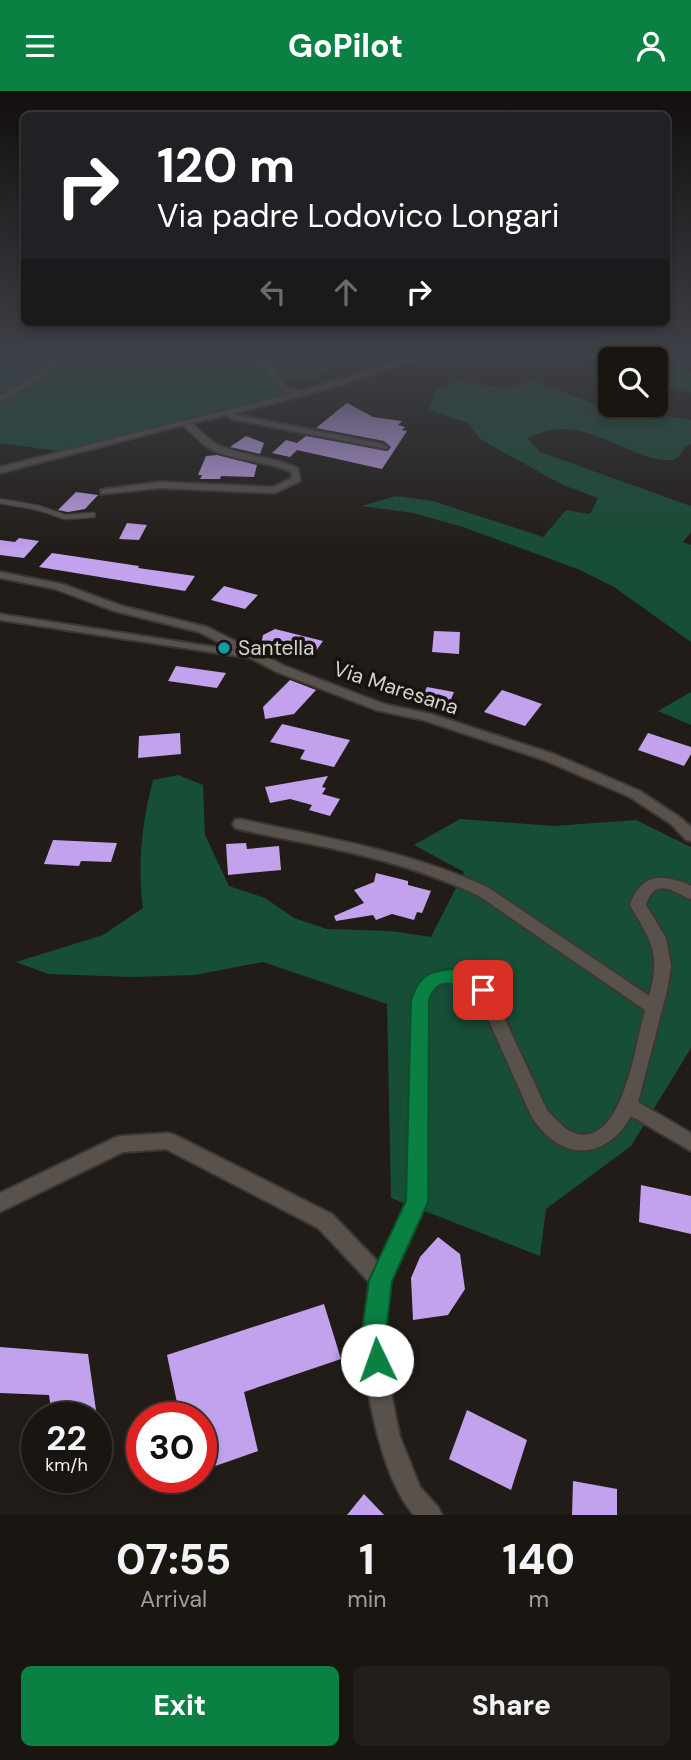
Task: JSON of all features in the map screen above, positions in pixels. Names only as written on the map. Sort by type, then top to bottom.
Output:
[{"type":"street","points":[[0,470],[102,442],[199,420]]},
{"type":"street","points":[[253,420],[383,447]]},
{"type":"street","points":[[104,492],[160,485],[275,490],[297,479],[295,470],[278,462],[211,446],[186,423]]},
{"type":"street","name":"Via Maresana","points":[[0,575],[58,586],[118,609],[203,629],[254,656],[381,707],[426,717],[549,757],[635,794],[676,821],[691,836]]},
{"type":"street","points":[[0,617],[254,656]]},
{"type":"street","points":[[240,824],[420,865],[455,876],[484,892],[653,1007]]},
{"type":"street","points":[[430,1515],[412,1495],[389,1437],[379,1388],[374,1332],[381,1280],[417,1202],[420,1000],[424,987],[439,978],[454,977],[467,980],[483,990],[541,1116],[554,1132],[565,1139],[585,1145],[598,1140],[615,1126],[628,1105],[653,1007],[661,970],[660,943],[638,905],[641,893],[653,884],[666,883],[691,893]]},
{"type":"street","points":[[628,1105],[691,1143]]},
{"type":"street","points":[[0,1203],[121,1144],[167,1141],[325,1221],[381,1280]]},
{"type":"lane","points":[[0,501],[39,508],[65,517],[93,515]]},
{"type":"green space","points":[[0,420],[189,420],[57,451],[0,443]]},
{"type":"green space","points":[[461,420],[691,420],[691,444],[685,446],[680,456],[673,460],[648,457],[575,430],[550,430],[527,438],[540,452],[691,506],[691,532],[683,542],[691,545],[691,642],[614,587],[580,570],[463,527],[413,513],[362,506],[396,496],[433,501],[543,537],[566,510],[590,514],[598,498],[563,485],[480,439],[466,422]]},
{"type":"green space","points":[[691,692],[691,725],[658,711]]},
{"type":"green space","points":[[178,775],[203,785],[205,835],[229,886],[265,898],[294,918],[327,929],[391,931],[431,937],[464,872],[414,845],[460,819],[553,826],[636,820],[691,847],[691,1048],[631,1146],[546,1209],[540,1256],[391,1198],[387,1004],[263,962],[195,975],[133,977],[48,974],[16,962],[103,935],[143,908],[140,876],[142,844],[153,780]]},
{"type":"building","points":[[325,420],[398,420],[402,421],[398,425],[405,427],[402,430],[407,431],[382,469],[297,450],[290,457],[272,453],[286,440],[297,443],[306,436],[388,451],[391,447],[384,441],[316,428]]},
{"type":"building","points":[[246,436],[264,443],[260,454],[230,447]]},
{"type":"building","points":[[217,455],[257,465],[254,477],[221,476],[220,479],[200,479],[202,475],[198,475],[206,456]]},
{"type":"building","points":[[76,492],[98,495],[85,509],[68,512],[58,510]]},
{"type":"building","points":[[127,523],[147,525],[139,540],[119,539]]},
{"type":"building","points":[[19,538],[39,541],[24,558],[0,555],[0,540],[15,542]]},
{"type":"building","points":[[52,553],[195,576],[185,591],[39,567]]},
{"type":"building","points":[[224,586],[258,595],[245,609],[211,600]]},
{"type":"building","points":[[275,629],[323,641],[313,655],[291,649],[278,652],[261,645],[263,635]]},
{"type":"building","points":[[434,631],[460,632],[459,654],[432,652]]},
{"type":"building","points":[[176,666],[226,673],[217,688],[168,681]]},
{"type":"building","points":[[290,680],[316,690],[294,714],[265,719],[263,707]]},
{"type":"building","points":[[427,687],[454,692],[447,709],[419,704]]},
{"type":"building","points":[[502,690],[542,704],[525,726],[484,712]]},
{"type":"building","points":[[282,724],[350,740],[334,767],[300,759],[305,750],[270,742]]},
{"type":"building","points":[[180,733],[181,754],[138,758],[139,736]]},
{"type":"building","points":[[648,733],[691,747],[691,754],[684,766],[638,750]]},
{"type":"building","points":[[328,776],[322,787],[326,788],[322,794],[340,799],[330,816],[309,810],[312,805],[290,799],[270,803],[265,787]]},
{"type":"building","points":[[53,840],[117,843],[111,862],[81,861],[79,866],[44,864]]},
{"type":"building","points":[[246,843],[247,849],[279,846],[281,870],[228,875],[226,844]]},
{"type":"building","points":[[376,873],[408,881],[408,885],[431,891],[422,913],[417,912],[414,920],[392,914],[376,920],[373,915],[336,921],[334,916],[364,903],[354,890],[374,882]]},
{"type":"building","points":[[641,1185],[691,1196],[691,1234],[639,1222]]},
{"type":"building","points":[[438,1237],[460,1254],[465,1289],[448,1315],[413,1320],[411,1278],[420,1257]]},
{"type":"building","points":[[324,1304],[341,1359],[244,1392],[258,1451],[217,1465],[217,1402],[177,1402],[167,1355]]},
{"type":"building","points":[[0,1347],[88,1354],[95,1402],[50,1402],[49,1395],[0,1393]]},
{"type":"building","points":[[467,1410],[527,1440],[511,1490],[449,1459]]},
{"type":"building","points":[[573,1481],[617,1489],[617,1515],[572,1515]]},
{"type":"building","points":[[364,1494],[384,1515],[347,1515]]},
{"type":"place","name":"Santella","points":[[224,648]]},
{"type":"route","points":[[377,1360],[374,1332],[381,1280],[417,1202],[420,1000],[424,987],[439,978],[467,980],[483,990]]}]
